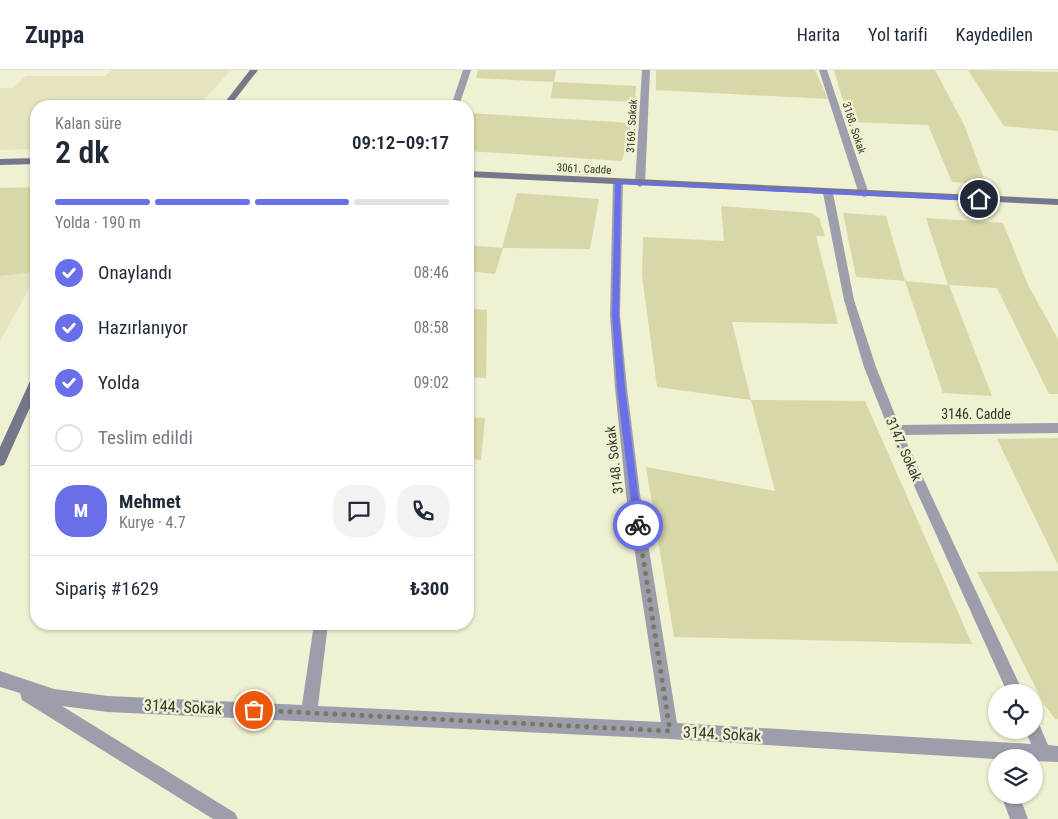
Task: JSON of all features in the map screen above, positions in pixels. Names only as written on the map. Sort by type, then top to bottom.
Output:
[{"type":"street","points":[[231,100],[254,70]]},
{"type":"street","points":[[457,100],[467,70]]},
{"type":"street","name":"3169. Sokak","points":[[640,184],[646,70]]},
{"type":"street","name":"3168. Sokak","points":[[823,70],[864,194]]},
{"type":"street","points":[[0,162],[30,161]]},
{"type":"street","name":"3061. Cadde","points":[[474,174],[640,184],[1058,202]]},
{"type":"street","name":"3148. Sokak","points":[[618,182],[615,315],[621,388],[633,494],[670,731]]},
{"type":"street","name":"3147. Sokak","points":[[828,192],[855,324],[895,430],[1012,684]]},
{"type":"street","points":[[0,461],[30,394]]},
{"type":"street","name":"3146. Cadde","points":[[895,430],[1058,428]]},
{"type":"street","points":[[309,713],[320,630]]},
{"type":"street","points":[[5,681],[229,819]]},
{"type":"street","name":"3144. Sokak","points":[[5,681],[54,697],[80,701],[670,731],[988,756]]},
{"type":"street","points":[[1040,739],[1051,754]]},
{"type":"street","points":[[1013,804],[1019,819]]},
{"type":"shaded area","points":[[112,70],[231,70],[204,100],[30,100],[30,149],[0,150],[0,88],[13,88],[26,76],[105,76]]},
{"type":"shaded area","points":[[478,70],[556,70],[554,82],[636,86],[635,102],[551,98],[553,82],[476,78]]},
{"type":"shaded area","points":[[656,70],[815,70],[828,99],[656,90]]},
{"type":"shaded area","points":[[834,70],[935,70],[965,127],[986,184],[952,182],[928,125],[849,122]]},
{"type":"shaded area","points":[[968,70],[1058,72],[1058,131],[1004,126]]},
{"type":"shaded area","points":[[474,113],[632,123],[622,161],[474,151]]},
{"type":"shaded area","points":[[30,187],[30,273],[0,276],[0,188]]},
{"type":"shaded area","points":[[517,193],[599,199],[590,249],[503,248],[495,274],[474,272],[474,246],[502,248]]},
{"type":"shaded area","points":[[721,206],[811,213],[819,218],[825,236],[816,236],[838,324],[732,322],[751,400],[657,387],[642,276],[643,237],[724,241]]},
{"type":"shaded area","points":[[843,213],[886,216],[905,281],[856,277]]},
{"type":"shaded area","points":[[926,218],[1003,223],[1028,285],[1058,339],[1058,394],[1049,394],[997,288],[949,285],[992,396],[943,393],[905,281],[948,285]]},
{"type":"shaded area","points":[[30,273],[30,287],[0,341],[0,276]]},
{"type":"shaded area","points":[[474,309],[487,310],[486,378],[474,377]]},
{"type":"shaded area","points":[[751,400],[865,401],[972,644],[674,637],[646,467],[775,491]]},
{"type":"shaded area","points":[[474,417],[485,418],[481,460],[474,459]]},
{"type":"shaded area","points":[[1058,438],[1058,565],[997,439]]},
{"type":"shaded area","points":[[1058,571],[1058,719],[1055,719],[1044,704],[1043,684],[1034,684],[977,572]]},
{"type":"way so far","points":[[254,710],[670,731],[638,525]]},
{"type":"route","points":[[638,525],[621,388],[615,315],[618,182],[979,199]]}]
